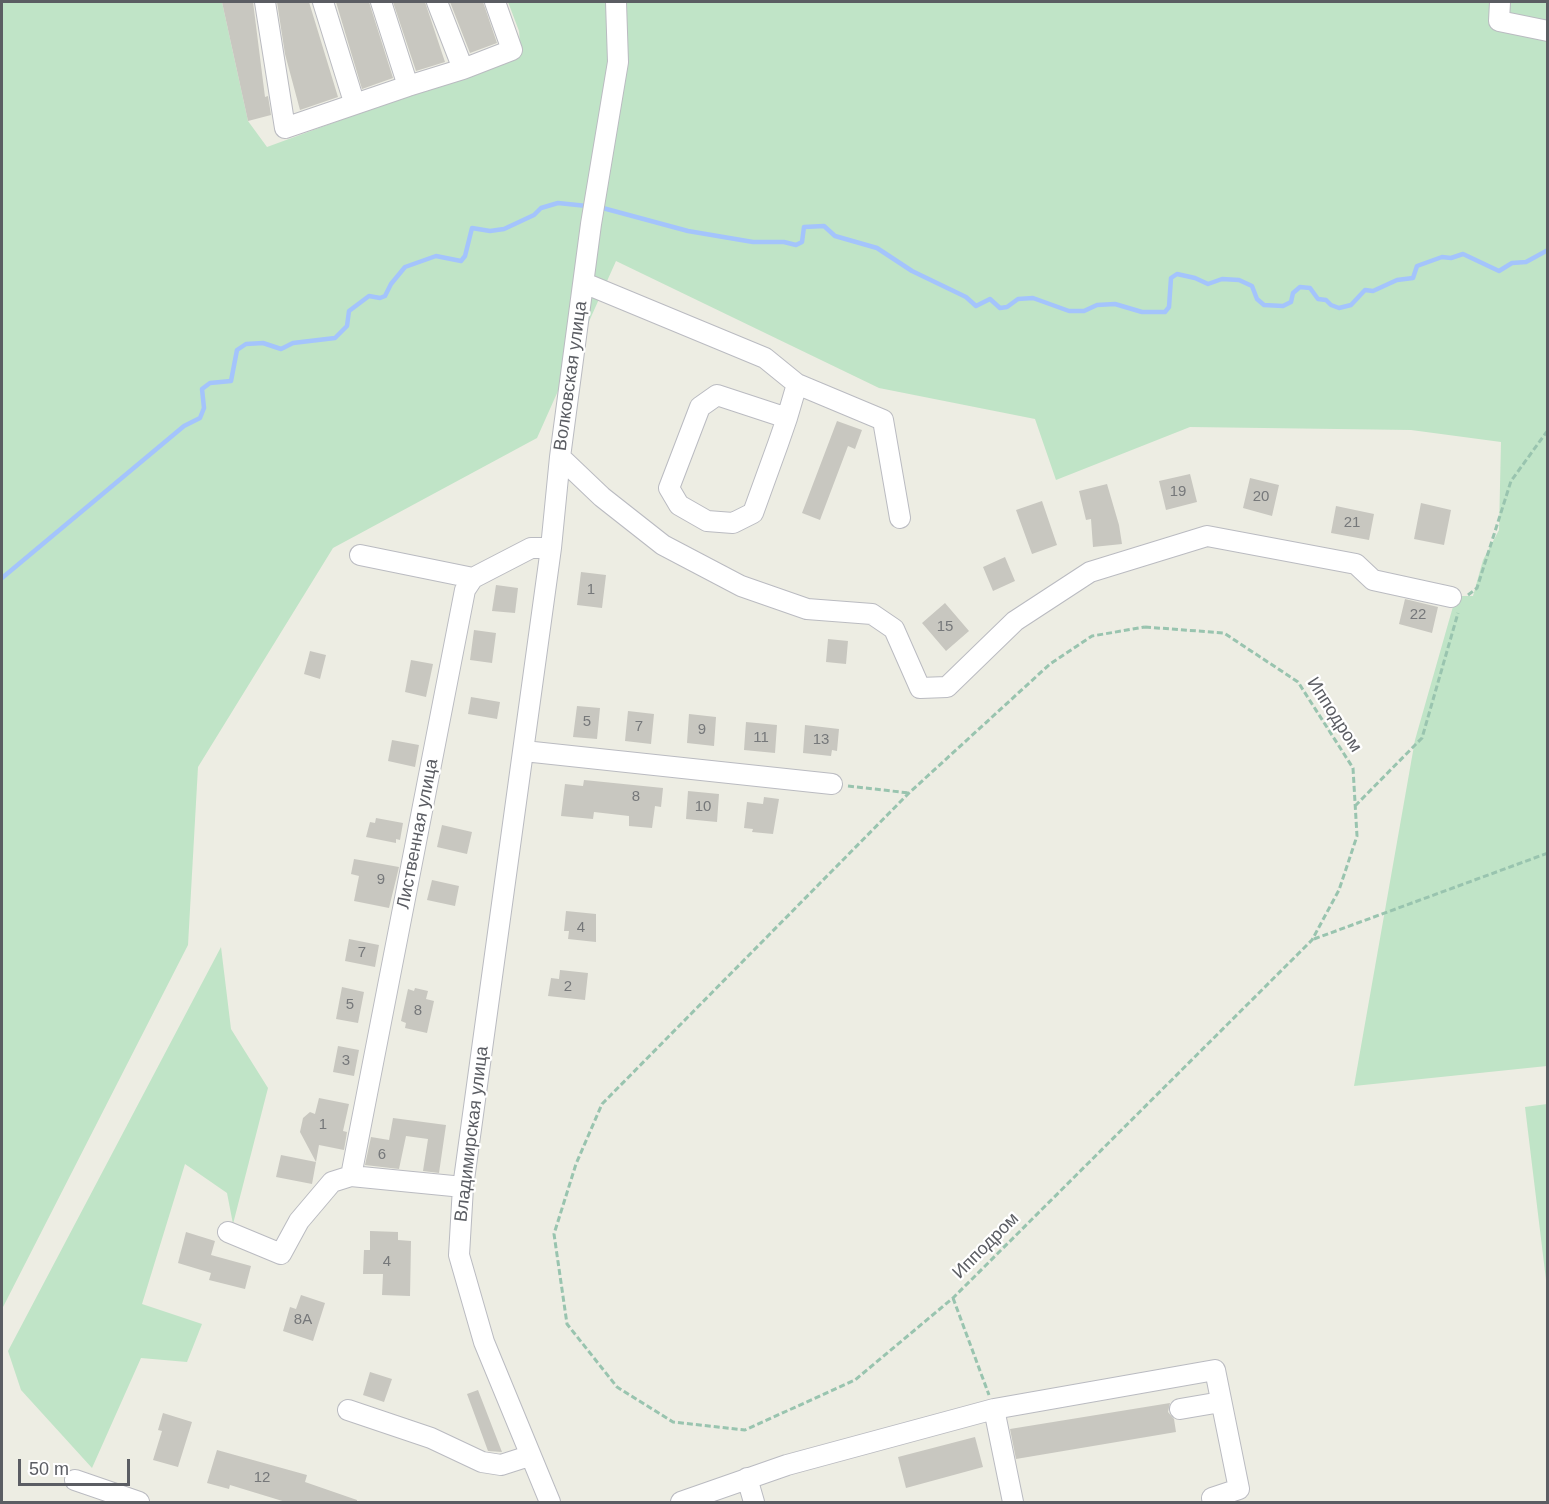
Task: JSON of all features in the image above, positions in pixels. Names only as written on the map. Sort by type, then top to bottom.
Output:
[{"type":"street","points":[[265,2],[285,128],[354,102],[463,69],[512,50],[495,2]]},
{"type":"street","points":[[323,2],[354,102]]},
{"type":"street","points":[[381,2],[408,86]]},
{"type":"street","points":[[437,2],[463,69]]},
{"type":"street","name":"Волковская улица","points":[[524,751],[592,216],[618,62],[616,2]]},
{"type":"street","points":[[1500,2],[1499,21],[1548,31]]},
{"type":"street","points":[[585,283],[765,358],[797,384],[883,420],[900,518]]},
{"type":"street","points":[[787,418],[717,395],[700,407],[669,488],[679,505],[707,521],[733,523],[753,513],[787,418],[797,384]]},
{"type":"street","points":[[560,457],[602,497],[663,545],[741,586],[807,609],[872,614],[894,629],[920,688],[947,687],[1015,621],[1090,572],[1207,536],[1356,564],[1373,580],[1456,598]]},
{"type":"street","points":[[360,555],[473,578],[531,548],[551,548]]},
{"type":"street","name":"Лиственная улица","points":[[351,1176],[465,590],[473,578]]},
{"type":"street","points":[[524,751],[832,784]]},
{"type":"street","name":"Владимирская улица","points":[[524,751],[463,1187],[459,1256],[484,1342],[550,1503]]},
{"type":"street","points":[[228,1232],[281,1254],[300,1221],[332,1182],[351,1176],[463,1187]]},
{"type":"street","points":[[681,1503],[747,1478],[994,1409],[1215,1370],[1239,1489],[1212,1498],[1213,1503]]},
{"type":"street","points":[[1179,1409],[1221,1402]]},
{"type":"street","points":[[994,1409],[1013,1503]]},
{"type":"street","points":[[348,1410],[431,1438],[482,1462],[501,1465],[530,1456]]},
{"type":"street","points":[[747,1478],[754,1503]]},
{"type":"street","points":[[75,1480],[139,1503]]},
{"type":"path","points":[[1355,807],[1422,738],[1456,598],[1478,588],[1511,481],[1548,430]]},
{"type":"path","name":"Ипподром","points":[[1145,627],[1224,633],[1298,682],[1353,768],[1357,836],[1339,890],[1312,940],[953,1298],[855,1380],[789,1411],[745,1430],[673,1422],[617,1387],[567,1324],[554,1234],[576,1164],[602,1104],[909,793],[1050,664],[1092,636],[1145,627]]},
{"type":"path","points":[[832,784],[909,793]]},
{"type":"path","points":[[1312,940],[1548,853]]},
{"type":"path","points":[[953,1298],[994,1409]]},
{"type":"green space","points":[[2,2],[222,2],[248,121],[267,147],[521,54],[519,31],[508,2],[1547,2],[1547,1066],[1354,1086],[1415,740],[1456,596],[1473,596],[1483,560],[1499,530],[1501,442],[1411,430],[1190,427],[1056,480],[1035,419],[879,388],[616,261],[537,438],[333,548],[198,767],[188,945],[2,1309]]},
{"type":"green space","points":[[221,947],[231,1029],[268,1088],[233,1224],[227,1193],[185,1164],[142,1304],[202,1324],[187,1362],[141,1358],[92,1468],[21,1390],[8,1351]]},
{"type":"green space","points":[[1548,1104],[1547,1288],[1525,1107]]},
{"type":"building","points":[[222,2],[253,2],[265,97],[268,96],[271,115],[248,121]]},
{"type":"building","points":[[277,2],[309,2],[338,97],[300,110],[285,54]]},
{"type":"building","points":[[336,2],[369,2],[393,78],[362,89]]},
{"type":"building","points":[[393,2],[425,2],[445,62],[416,71]]},
{"type":"building","points":[[450,2],[483,2],[497,43],[470,53]]},
{"type":"building","points":[[837,421],[862,430],[855,449],[848,446],[820,520],[802,513]]},
{"type":"building","points":[[1190,474],[1197,502],[1166,510],[1159,481]]},
{"type":"building","points":[[1250,478],[1279,485],[1272,516],[1243,508]]},
{"type":"building","points":[[1107,484],[1122,544],[1093,547],[1091,519],[1086,520],[1079,491]]},
{"type":"building","points":[[1042,501],[1057,545],[1032,554],[1016,510]]},
{"type":"building","points":[[1421,503],[1451,510],[1444,545],[1414,539]]},
{"type":"building","points":[[1336,506],[1374,514],[1369,540],[1331,533]]},
{"type":"building","points":[[1005,557],[1015,581],[993,591],[983,567]]},
{"type":"building","points":[[581,572],[606,575],[602,608],[577,605]]},
{"type":"building","points":[[496,585],[518,588],[515,613],[492,611]]},
{"type":"building","points":[[1405,599],[1438,607],[1432,633],[1399,624]]},
{"type":"building","points":[[945,603],[969,631],[946,651],[922,623]]},
{"type":"building","points":[[474,630],[496,633],[492,663],[470,660]]},
{"type":"building","points":[[828,639],[848,641],[846,664],[826,662]]},
{"type":"building","points":[[310,651],[326,655],[320,679],[304,674]]},
{"type":"building","points":[[411,660],[433,664],[426,697],[405,692]]},
{"type":"building","points":[[471,697],[500,702],[497,719],[468,714]]},
{"type":"building","points":[[577,706],[600,708],[597,739],[573,737]]},
{"type":"building","points":[[628,711],[654,714],[651,744],[625,741]]},
{"type":"building","points":[[689,714],[716,717],[714,746],[687,743]]},
{"type":"building","points":[[746,722],[777,725],[775,753],[744,750]]},
{"type":"building","points":[[805,725],[839,729],[837,751],[832,750],[831,756],[803,753]]},
{"type":"building","points":[[392,740],[419,745],[415,767],[388,761]]},
{"type":"building","points":[[584,780],[663,788],[661,807],[655,806],[652,828],[629,826],[629,816],[594,812],[593,819],[561,816],[565,784],[583,786]]},
{"type":"building","points":[[688,791],[719,794],[717,822],[686,819]]},
{"type":"building","points":[[764,797],[779,799],[773,834],[752,832],[753,829],[744,828],[747,802],[763,804]]},
{"type":"building","points":[[376,818],[403,823],[400,840],[396,839],[396,843],[366,837],[370,822],[375,823]]},
{"type":"building","points":[[442,825],[472,832],[467,854],[437,847]]},
{"type":"building","points":[[354,859],[399,867],[389,908],[354,901],[359,876],[351,874]]},
{"type":"building","points":[[432,880],[459,886],[455,906],[427,900]]},
{"type":"building","points":[[566,911],[596,914],[596,942],[568,939],[569,931],[564,931]]},
{"type":"building","points":[[349,939],[379,945],[375,967],[345,961]]},
{"type":"building","points":[[560,970],[588,973],[585,1000],[548,996],[551,978],[559,979]]},
{"type":"building","points":[[342,987],[364,992],[358,1023],[336,1019]]},
{"type":"building","points":[[415,988],[428,991],[426,999],[434,1001],[427,1033],[405,1028],[406,1023],[401,1021],[408,989],[414,991]]},
{"type":"building","points":[[338,1046],[359,1050],[354,1076],[333,1072]]},
{"type":"building","points":[[319,1098],[349,1104],[343,1131],[347,1132],[344,1150],[319,1145],[316,1162],[300,1132],[303,1118],[310,1112],[315,1114]]},
{"type":"building","points":[[393,1118],[446,1125],[439,1173],[423,1171],[428,1139],[406,1136],[399,1169],[365,1165],[371,1137],[389,1140]]},
{"type":"building","points":[[281,1155],[316,1162],[312,1184],[276,1177]]},
{"type":"building","points":[[370,1231],[398,1232],[398,1240],[411,1241],[410,1296],[382,1295],[383,1274],[363,1274],[364,1250],[370,1250]]},
{"type":"building","points":[[186,1232],[215,1241],[211,1255],[251,1266],[245,1289],[209,1280],[211,1273],[178,1263]]},
{"type":"building","points":[[301,1295],[325,1303],[313,1341],[283,1331],[290,1307],[296,1309]]},
{"type":"building","points":[[370,1372],[392,1379],[384,1402],[363,1395]]},
{"type":"building","points":[[478,1390],[502,1452],[488,1451],[467,1394]]},
{"type":"building","points":[[1170,1403],[1168,1412],[1174,1419],[1176,1432],[1016,1459],[1010,1429]]},
{"type":"building","points":[[163,1413],[192,1422],[178,1467],[153,1460],[162,1431],[158,1430]]},
{"type":"building","points":[[975,1437],[983,1467],[906,1488],[898,1457]]},
{"type":"building","points":[[217,1450],[307,1475],[305,1482],[357,1500],[357,1503],[289,1503],[230,1485],[229,1489],[207,1483]]},
{"type":"waterway","points":[[2,578],[184,426],[200,418],[204,408],[202,389],[210,383],[231,381],[237,350],[246,344],[263,343],[281,349],[293,343],[335,338],[347,326],[349,311],[369,296],[380,298],[385,296],[391,284],[405,267],[436,256],[461,261],[465,256],[472,228],[490,231],[504,229],[534,215],[541,208],[558,203],[587,206]]},
{"type":"waterway","points":[[599,207],[688,231],[753,242],[784,242],[796,245],[802,242],[804,227],[824,226],[835,236],[877,248],[912,271],[966,297],[976,306],[990,299],[1000,308],[1007,307],[1018,299],[1033,298],[1069,311],[1084,311],[1097,305],[1115,304],[1142,312],[1165,312],[1169,307],[1171,278],[1177,274],[1208,284],[1222,279],[1239,280],[1252,286],[1257,299],[1264,305],[1283,306],[1291,302],[1293,293],[1300,287],[1310,288],[1318,299],[1326,300],[1339,308],[1351,305],[1365,290],[1373,291],[1397,280],[1413,278],[1417,266],[1442,257],[1451,258],[1463,254],[1499,271],[1512,263],[1526,262],[1548,250]]}]
